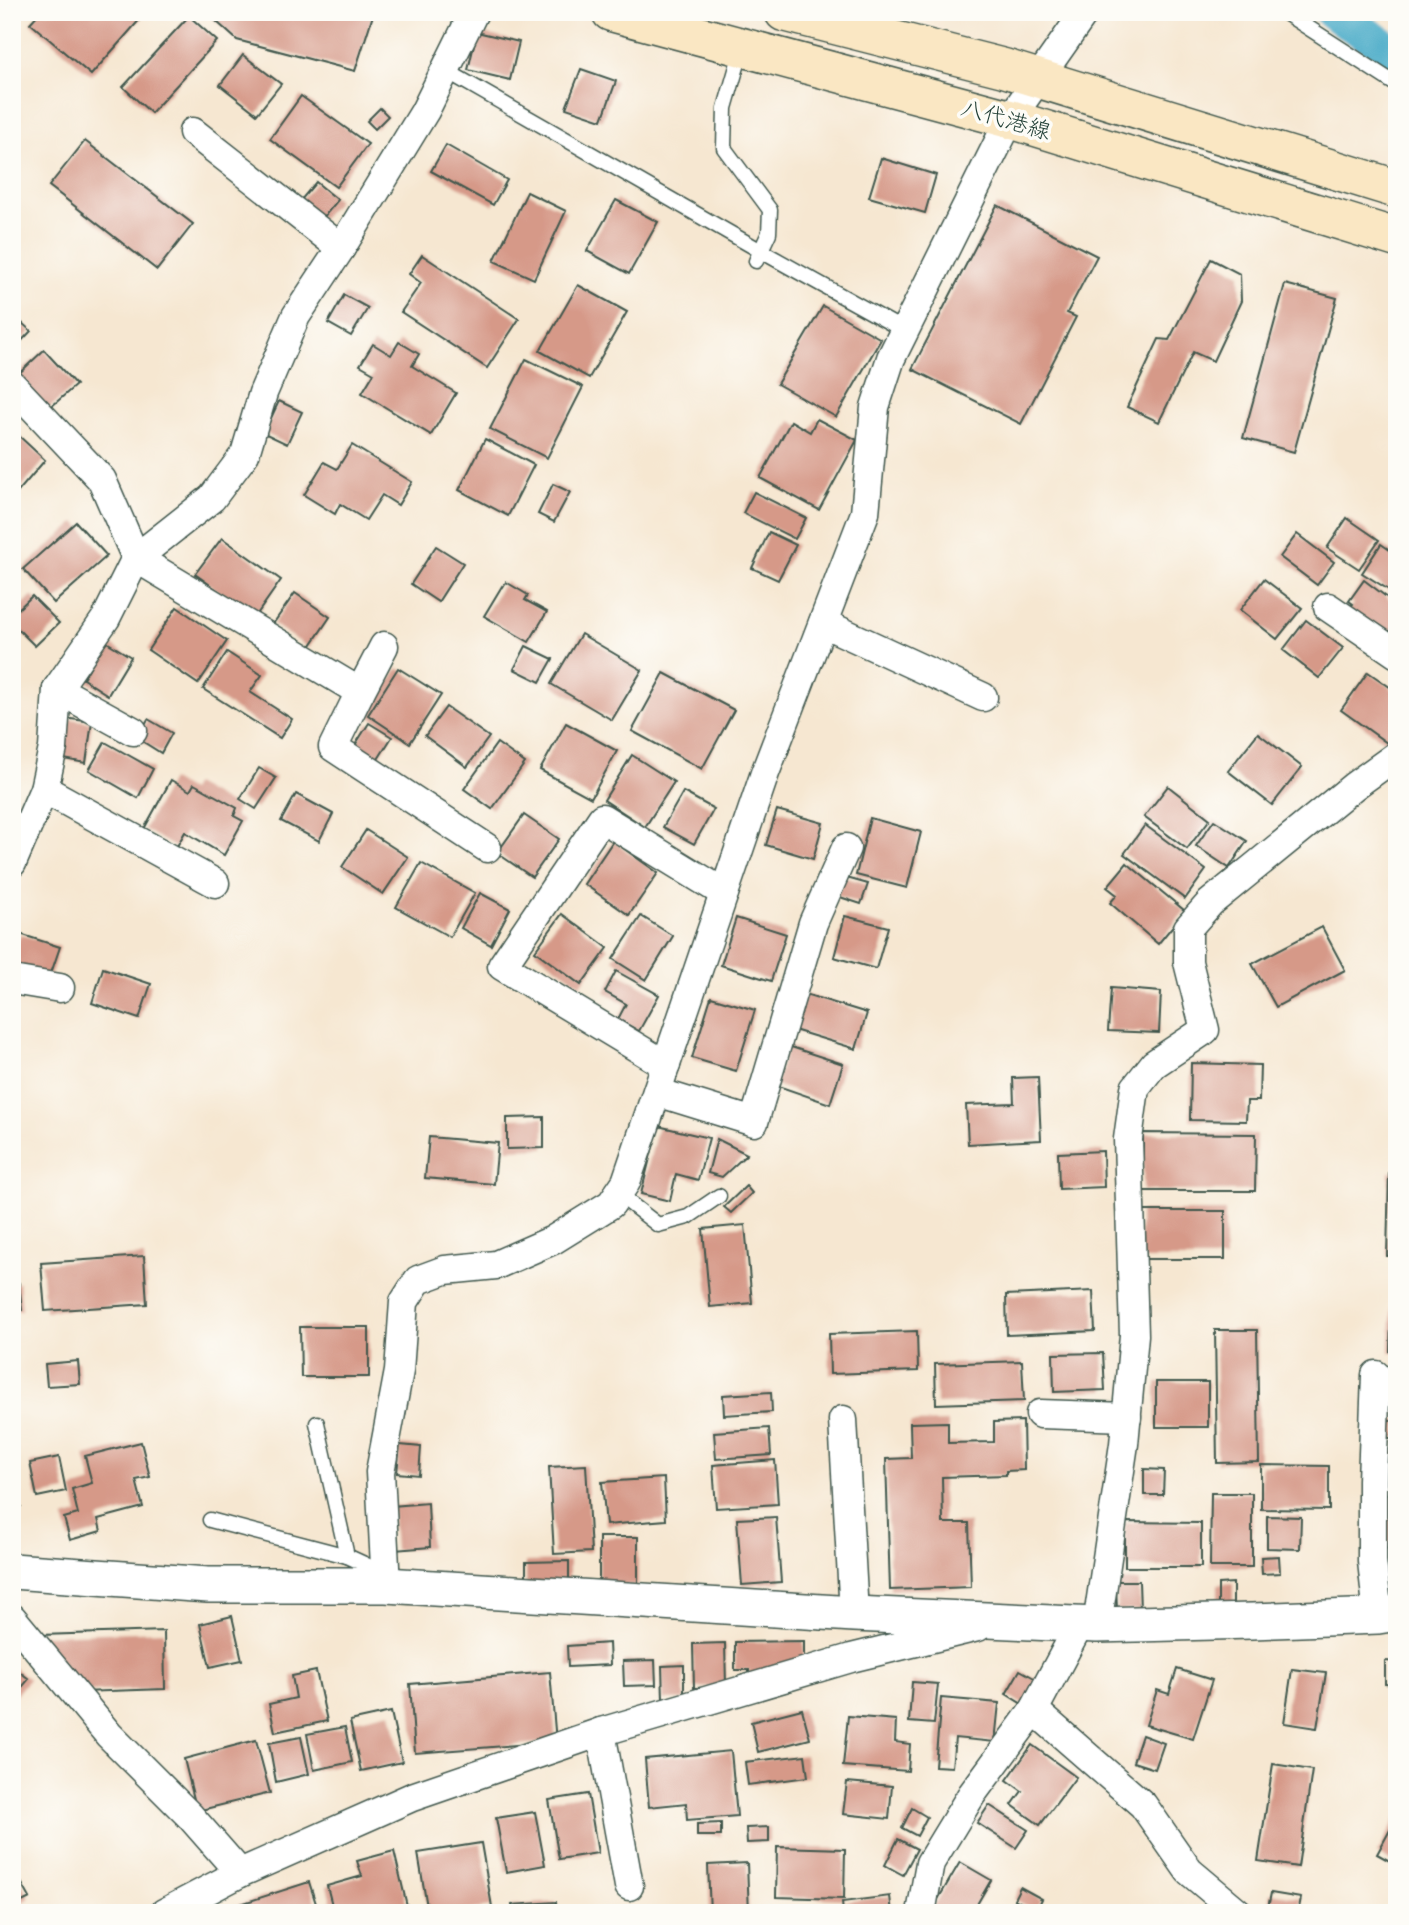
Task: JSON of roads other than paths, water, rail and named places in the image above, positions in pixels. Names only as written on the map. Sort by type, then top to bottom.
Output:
[{"type":"main road","name":"八代港線","points":[[611,12],[1010,119],[1397,238]]},
{"type":"main road","name":"八代港線","points":[[784,12],[1004,68],[1397,189]]},
{"type":"street","points":[[16,844],[44,789],[53,748],[57,689],[106,618],[136,558],[212,498],[245,454],[263,393],[296,316],[425,111],[474,12]]},
{"type":"street","points":[[386,1579],[380,1472],[399,1371],[404,1302],[418,1280],[445,1270],[496,1265],[554,1240],[611,1204],[626,1182],[765,773],[865,513],[875,407],[891,358],[1010,119],[1085,12]]},
{"type":"street","points":[[193,132],[341,248]]},
{"type":"street","points":[[12,385],[102,480],[136,558],[360,692]]},
{"type":"street","points":[[1328,607],[1397,654]]},
{"type":"street","points":[[822,623],[983,697]]},
{"type":"street","points":[[384,646],[333,747],[487,848]]},
{"type":"street","points":[[57,689],[133,731]]},
{"type":"street","points":[[921,1913],[930,1863],[972,1794],[1034,1710],[1089,1624],[1127,1417],[1134,1335],[1128,1139],[1135,1088],[1154,1064],[1205,1030],[1188,962],[1188,928],[1210,903],[1354,786],[1397,755]]},
{"type":"street","points":[[44,789],[215,883]]},
{"type":"street","points":[[666,1065],[502,966],[602,818],[724,893]]},
{"type":"street","points":[[657,1092],[754,1122],[813,923],[846,848]]},
{"type":"street","points":[[12,980],[60,988]]},
{"type":"street","points":[[12,1571],[208,1585],[386,1579],[854,1614],[1089,1624],[1387,1615],[1372,1561],[1376,1375]]},
{"type":"street","points":[[1040,1413],[1127,1417]]},
{"type":"street","points":[[843,1420],[854,1614]]},
{"type":"street","points":[[12,1618],[109,1735],[191,1816],[240,1872]]},
{"type":"street","points":[[164,1913],[240,1872],[412,1797],[601,1732],[851,1658],[1007,1620]]},
{"type":"street","points":[[1034,1710],[1143,1805],[1189,1871],[1240,1913]]},
{"type":"street","points":[[601,1732],[629,1886]]},
{"type":"lane","points":[[1284,12],[1397,85]]},
{"type":"lane","points":[[743,47],[725,108],[724,148],[770,210],[769,233],[758,256]]},
{"type":"lane","points":[[445,70],[758,256],[905,331]]},
{"type":"lane","points":[[618,1194],[658,1225],[688,1217],[719,1196]]},
{"type":"lane","points":[[317,1423],[347,1556]]},
{"type":"lane","points":[[211,1520],[347,1556],[386,1579]]},
{"type":"waterway","points":[[1332,12],[1397,54]]}]
